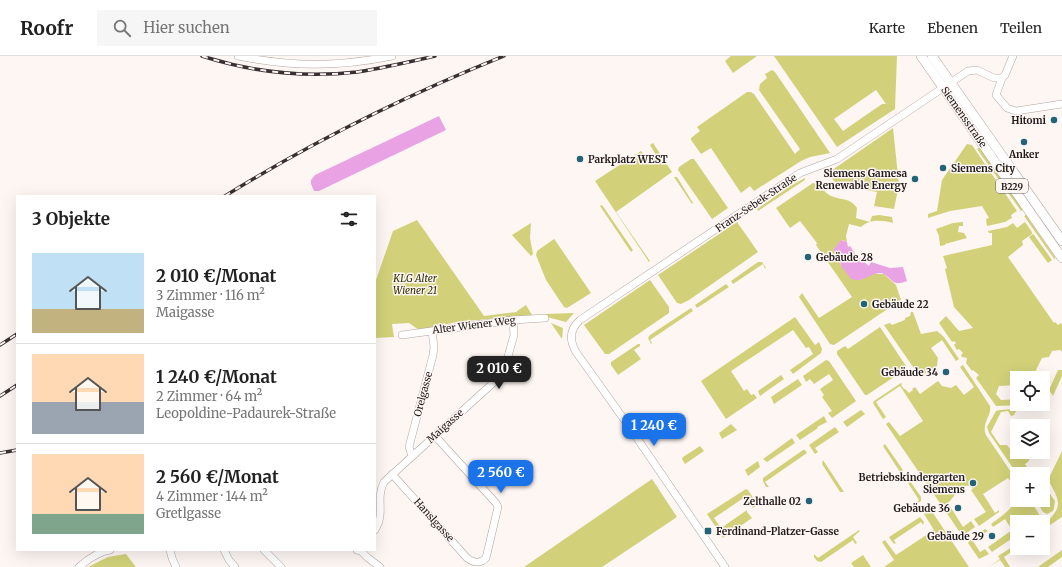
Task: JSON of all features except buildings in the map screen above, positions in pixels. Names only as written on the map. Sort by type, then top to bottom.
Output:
[{"type":"main road","name":"Siemensstraße","points":[[921,56],[947,85],[1062,241]]},
{"type":"main road","name":"Siemensstraße","points":[[932,56],[947,85],[1062,258]]},
{"type":"street","points":[[238,56],[279,64],[319,65],[352,63],[392,56]]},
{"type":"street","points":[[1013,56],[1005,75],[1002,78],[996,95],[1007,108],[1016,111],[1062,104]]},
{"type":"street","name":"Franz-Sebek-Straße","points":[[725,567],[576,352],[571,338],[573,328],[580,320],[800,173],[838,159],[968,71],[973,70],[983,72],[994,78],[1002,78]]},
{"type":"street","name":"Alter Wiener Weg","points":[[402,335],[513,320],[546,318]]},
{"type":"street","name":"Maigasse","points":[[376,527],[380,517],[380,490],[384,482],[503,374],[514,335],[513,320]]},
{"type":"street","name":"Orelgasse","points":[[412,456],[409,447],[433,355],[434,347],[432,331]]},
{"type":"street","name":"Hanslgasse","points":[[392,474],[467,558],[472,561],[479,562],[486,558],[498,507],[435,436]]},
{"type":"street","points":[[79,567],[86,560],[107,551]]},
{"type":"street","points":[[170,551],[176,567]]},
{"type":"street","points":[[224,551],[235,567]]},
{"type":"street","points":[[265,551],[281,567]]},
{"type":"street","points":[[361,551],[380,567]]},
{"type":"green space","points":[[731,56],[757,56],[733,73],[725,61]]},
{"type":"green space","points":[[774,56],[897,56],[895,109],[837,147]],"holes":[[[876,90],[886,104],[882,104],[843,131],[834,119]]]},
{"type":"green space","points":[[772,70],[775,72],[830,153],[810,157],[801,161],[754,191],[750,186],[741,193],[711,148],[701,154],[691,138],[700,131],[697,127],[747,92],[751,92],[754,94],[795,154],[800,149],[759,90],[760,84],[767,78],[765,74]]},
{"type":"green space","points":[[893,128],[899,185],[894,209],[874,206],[877,192],[839,185],[828,173]]},
{"type":"green space","points":[[653,143],[672,172],[616,212],[650,261],[649,262],[595,181],[641,151],[648,160],[656,155],[650,145]]},
{"type":"green space","points":[[967,144],[972,145],[1017,211],[1011,215],[1012,218],[1005,222],[987,226],[986,219],[989,218],[982,206],[950,211],[928,218],[928,214],[937,211],[942,180]]},
{"type":"green space","points":[[980,147],[1023,210],[1021,211],[977,149]]},
{"type":"green space","points":[[691,159],[694,159],[728,208],[712,219],[678,170],[679,167]]},
{"type":"green space","points":[[674,177],[677,177],[693,203],[692,204]]},
{"type":"green space","points":[[805,178],[805,180],[758,211],[757,209]]},
{"type":"green space","points":[[813,183],[818,185],[831,196],[852,202],[857,208],[856,218],[870,222],[861,227],[849,224],[846,236],[847,242],[842,240],[833,250],[839,256],[841,266],[875,274],[884,274],[896,285],[901,300],[834,345],[830,344],[799,297],[802,293],[819,318],[852,297],[816,245],[817,243],[800,221],[790,228],[776,208]]},
{"type":"green space","points":[[602,205],[633,250],[631,252],[600,206]]},
{"type":"green space","points":[[879,215],[892,217],[893,223],[885,221],[870,222],[872,216]]},
{"type":"green space","points":[[1026,215],[1055,257],[1055,260],[1024,216]]},
{"type":"green space","name":"KLG Alter Wiener 21","points":[[417,220],[484,316],[517,312],[526,305],[532,315],[457,322],[419,330],[409,323],[392,324],[394,337],[376,338],[376,280],[393,231]]},
{"type":"green space","points":[[737,222],[758,252],[689,300],[681,304],[677,303],[658,275]]},
{"type":"green space","points":[[963,222],[963,226],[959,226],[958,232],[964,233],[967,238],[940,246],[939,236],[936,229],[953,223]]},
{"type":"green space","points":[[1025,222],[1032,234],[1022,241],[1023,245],[1008,257],[1054,323],[1055,322],[1058,325],[1061,323],[1062,352],[1060,350],[1052,351],[1049,357],[1042,358],[1036,371],[1010,371],[1010,385],[999,386],[996,394],[1001,400],[1010,399],[1010,405],[996,406],[976,378],[979,375],[973,370],[972,371],[966,363],[967,358],[962,357],[961,355],[963,353],[959,349],[957,350],[954,345],[956,343],[954,341],[952,342],[939,323],[946,316],[959,331],[973,328],[954,307],[945,269],[947,268],[943,256],[992,245],[992,233],[989,233],[988,231],[1007,227],[1013,223],[1017,228]]},
{"type":"green space","points":[[531,223],[530,238],[533,254],[531,256],[512,235]]},
{"type":"green space","points":[[1033,234],[1052,260],[1048,263],[1029,237]]},
{"type":"green space","points":[[554,239],[591,293],[567,308],[564,307],[546,280],[536,255],[537,251]]},
{"type":"green space","points":[[758,262],[762,262],[766,268],[765,269],[763,264],[733,284],[731,281]]},
{"type":"green space","points":[[650,280],[669,307],[669,313],[609,354],[605,354],[584,325]]},
{"type":"green space","points":[[726,284],[729,287],[697,308],[695,305]]},
{"type":"green space","points":[[691,308],[693,311],[650,340],[652,343],[651,344],[648,338],[650,335]]},
{"type":"green space","points":[[911,312],[913,312],[921,334],[937,331],[944,337],[959,359],[956,361],[942,340],[931,348],[938,358],[937,366],[920,377],[884,325],[890,323],[892,325],[905,320],[905,318],[910,316]]},
{"type":"green space","points":[[574,313],[566,322],[545,316],[545,314]]},
{"type":"green space","points":[[795,317],[815,345],[819,342],[822,349],[821,353],[793,374],[790,370],[813,354],[809,347],[806,348],[793,330],[731,371],[744,391],[747,389],[751,395],[754,394],[757,398],[726,419],[701,381]]},
{"type":"green space","points":[[551,323],[563,328],[562,339]]},
{"type":"green space","points":[[880,327],[906,366],[906,369],[865,395],[837,354],[837,351],[845,346],[848,349]]},
{"type":"green space","points":[[640,344],[640,346],[634,350],[641,359],[618,375],[611,365],[611,362]]},
{"type":"green space","points":[[826,360],[829,361],[856,401],[832,418],[828,413],[832,411],[822,397],[824,395],[820,389],[833,380],[829,374],[814,384],[810,379],[806,382],[803,376]]},
{"type":"green space","points":[[963,365],[990,406],[990,413],[985,427],[986,435],[1010,471],[1010,481],[1008,478],[983,494],[995,513],[999,510],[999,512],[979,526],[974,519],[986,512],[971,490],[973,489],[970,486],[963,487],[948,503],[963,527],[971,521],[975,527],[964,535],[961,534],[886,424],[889,422],[900,436],[923,421],[900,386],[876,402],[886,417],[883,419],[873,403],[901,383],[904,389],[909,393],[915,387],[920,394],[938,381],[942,386],[951,388],[956,385],[964,395],[974,387],[960,367]]},
{"type":"green space","points":[[1058,370],[1062,370],[1062,376],[1053,396],[1050,392],[1050,388]]},
{"type":"green space","points":[[781,375],[784,379],[760,396],[758,391]]},
{"type":"green space","points":[[798,379],[802,385],[774,404],[771,397]]},
{"type":"green space","points":[[1010,409],[1010,411],[1016,411],[1014,415],[1011,416],[1008,411],[1001,412],[991,432],[1000,445],[1007,445],[1010,449],[1010,459],[1030,459],[1025,464],[1027,467],[1012,467],[989,433],[987,427],[996,411]]},
{"type":"green space","points":[[861,410],[865,414],[847,427],[843,422]]},
{"type":"green space","points":[[824,416],[827,422],[817,427],[818,428],[800,440],[796,435]]},
{"type":"green space","points":[[731,424],[737,430],[722,439],[719,433]]},
{"type":"green space","points":[[835,427],[839,432],[815,448],[818,452],[815,454],[809,445]]},
{"type":"green space","points":[[792,438],[795,443],[767,462],[763,459]]},
{"type":"green space","points":[[885,444],[903,470],[900,472],[883,446]]},
{"type":"green space","points":[[700,446],[704,451],[685,464],[682,459],[683,457]]},
{"type":"green space","points":[[803,450],[807,453],[765,482],[769,487],[766,487],[763,478]]},
{"type":"green space","points":[[1062,451],[1062,517],[1050,525],[1050,518],[1057,509],[1058,500],[1050,484],[1050,476]]},
{"type":"green space","points":[[823,460],[844,492],[840,492],[822,464]]},
{"type":"green space","points":[[758,461],[760,467],[748,476],[745,470]]},
{"type":"green space","points":[[652,479],[677,517],[602,567],[524,567]]},
{"type":"green space","points":[[910,481],[921,497],[921,501],[918,503],[917,502],[919,500],[908,483]]},
{"type":"green space","points":[[746,489],[756,502],[756,506],[753,508],[745,497],[714,518],[721,528],[747,510],[752,518],[723,538],[707,514]]},
{"type":"green space","points":[[1050,494],[1055,501],[1053,511],[1047,514],[1043,512],[1040,507],[1050,507]]},
{"type":"green space","points":[[1011,507],[1034,507],[1039,515],[1010,515],[1010,527],[1005,519],[993,527],[991,524]]},
{"type":"green space","points":[[930,511],[933,513],[969,567],[884,567],[894,560],[882,542],[885,540],[896,555],[934,530],[924,514]]},
{"type":"green space","points":[[920,517],[924,522],[923,525],[921,522],[894,540],[896,544],[893,543],[889,537]]},
{"type":"green space","points":[[985,529],[988,531],[973,541],[980,552],[985,549],[989,554],[979,559],[968,543]]},
{"type":"green space","points":[[859,530],[860,531],[853,537],[857,543],[855,544],[853,540],[821,562],[817,561],[814,557],[814,554],[818,558]]},
{"type":"green space","points":[[1010,531],[1010,540],[992,552],[988,547]]},
{"type":"green space","points":[[1010,548],[1010,553],[1004,557],[1010,567],[1005,567],[1000,560],[989,567],[1000,559],[998,556]]},
{"type":"green space","points":[[1062,550],[1062,557],[1048,567],[1038,567]]},
{"type":"green space","points":[[126,554],[136,567],[88,567],[108,557]]},
{"type":"green space","points":[[863,555],[871,567],[854,567],[851,563]]},
{"type":"shaded area","points":[[439,116],[446,130],[319,191],[314,191],[311,180],[315,175]]},
{"type":"shaded area","points":[[841,240],[847,242],[848,247],[850,246],[856,255],[869,266],[871,262],[890,268],[903,267],[907,281],[895,283],[882,273],[874,274],[860,280],[851,279],[841,266],[839,256],[833,250]]},
{"type":"railway","points":[[202,56],[221,62],[259,70],[298,74],[337,74],[357,72],[435,56]]},
{"type":"railway","points":[[227,195],[292,156],[362,120],[432,87],[504,56]]},
{"type":"railway","points":[[0,345],[16,335]]},
{"type":"railway","points":[[0,396],[16,386]]},
{"type":"railway","points":[[0,453],[16,450]]},
{"type":"place","name":"Hitomi","points":[[1054,120]]},
{"type":"place","name":"Anker","points":[[1024,142]]},
{"type":"place","name":"Parkplatz WEST","points":[[580,159]]},
{"type":"place","name":"Siemens City","points":[[943,168]]},
{"type":"place","name":"Siemens Gamesa Renewable Energy","points":[[915,179]]},
{"type":"place","name":"Gebäude 28","points":[[808,257]]},
{"type":"place","name":"Gebäude 22","points":[[864,304]]},
{"type":"place","name":"Gebäude 34","points":[[946,372]]},
{"type":"place","name":"Betriebskindergarten Siemens","points":[[973,483]]},
{"type":"place","name":"Zelthalle 02","points":[[809,501]]},
{"type":"place","name":"Gebäude 36","points":[[958,508]]},
{"type":"place","name":"Ferdinand-Platzer-Gasse","points":[[708,531]]},
{"type":"place","name":"Gebäude 29","points":[[992,536]]}]
